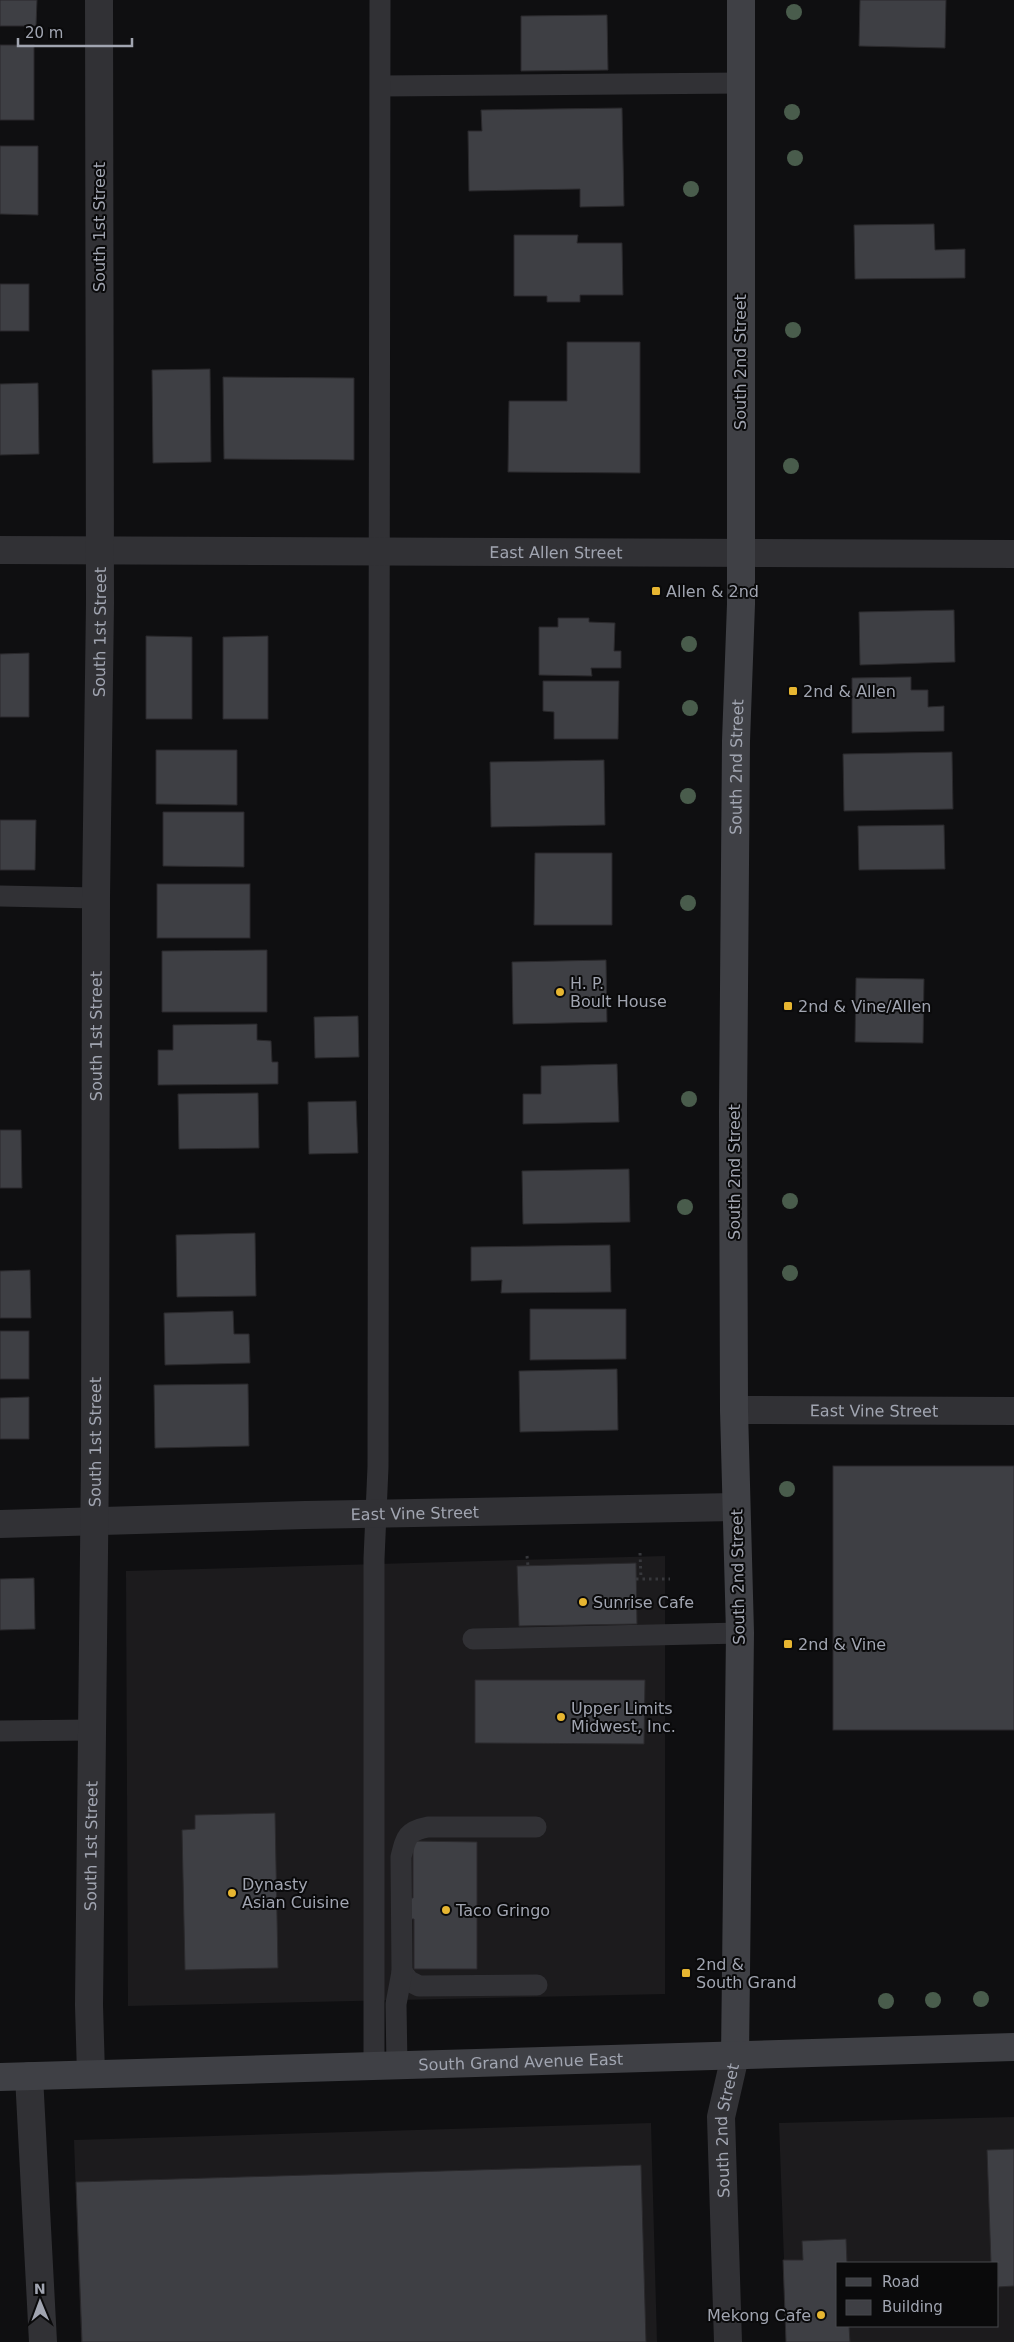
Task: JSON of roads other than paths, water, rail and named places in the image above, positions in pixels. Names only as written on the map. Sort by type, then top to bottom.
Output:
[{"type":"main road","name":"South 2nd Street","points":[[735,2056],[740,1633],[734,1410],[736,741],[741,604],[741,0]]},
{"type":"main road","name":"South Grand Avenue East","points":[[0,2077],[1014,2047]]},
{"type":"street","name":"South 1st Street","points":[[91,2074],[88,2005],[94,1521],[99,551],[99,0]]},
{"type":"street","name":"East Allen Street","points":[[0,550],[1014,554]]},
{"type":"street","name":"East Vine Street","points":[[734,1410],[1014,1410]]},
{"type":"street","name":"East Vine Street","points":[[0,1524],[736,1507]]},
{"type":"street","name":"South 2nd Street","points":[[728,2342],[721,2117],[735,2056]]},
{"type":"street","points":[[29,2076],[43,2342]]},
{"type":"lane","points":[[380,0],[380,910],[376,1514],[374,1559],[385,2066]]},
{"type":"lane","points":[[381,86],[741,83]]},
{"type":"lane","points":[[0,896],[96,898]]},
{"type":"lane","points":[[473,1639],[740,1633]]},
{"type":"lane","points":[[0,1731],[91,1730]]},
{"type":"lane","points":[[385,2066],[402,1972],[401,1857],[405,1838],[415,1829],[428,1826],[536,1827]]},
{"type":"lane","points":[[402,1972],[409,1981],[419,1986],[537,1985]]},
{"type":"place","name":"Allen & 2nd","points":[[656,591]]},
{"type":"place","name":"2nd & Allen","points":[[793,691]]},
{"type":"place","name":"H. P. Boult House","points":[[560,992]]},
{"type":"place","name":"2nd & Vine/Allen","points":[[788,1006]]},
{"type":"place","name":"Sunrise Cafe","points":[[583,1602]]},
{"type":"place","name":"2nd & Vine","points":[[788,1644]]},
{"type":"place","name":"Upper Limits Midwest, Inc.","points":[[561,1717]]},
{"type":"place","name":"Dynasty Asian Cuisine","points":[[232,1893]]},
{"type":"place","name":"Taco Gringo","points":[[446,1910]]},
{"type":"place","name":"2nd & South Grand","points":[[686,1973]]},
{"type":"place","name":"Mekong Cafe","points":[[821,2315]]}]
